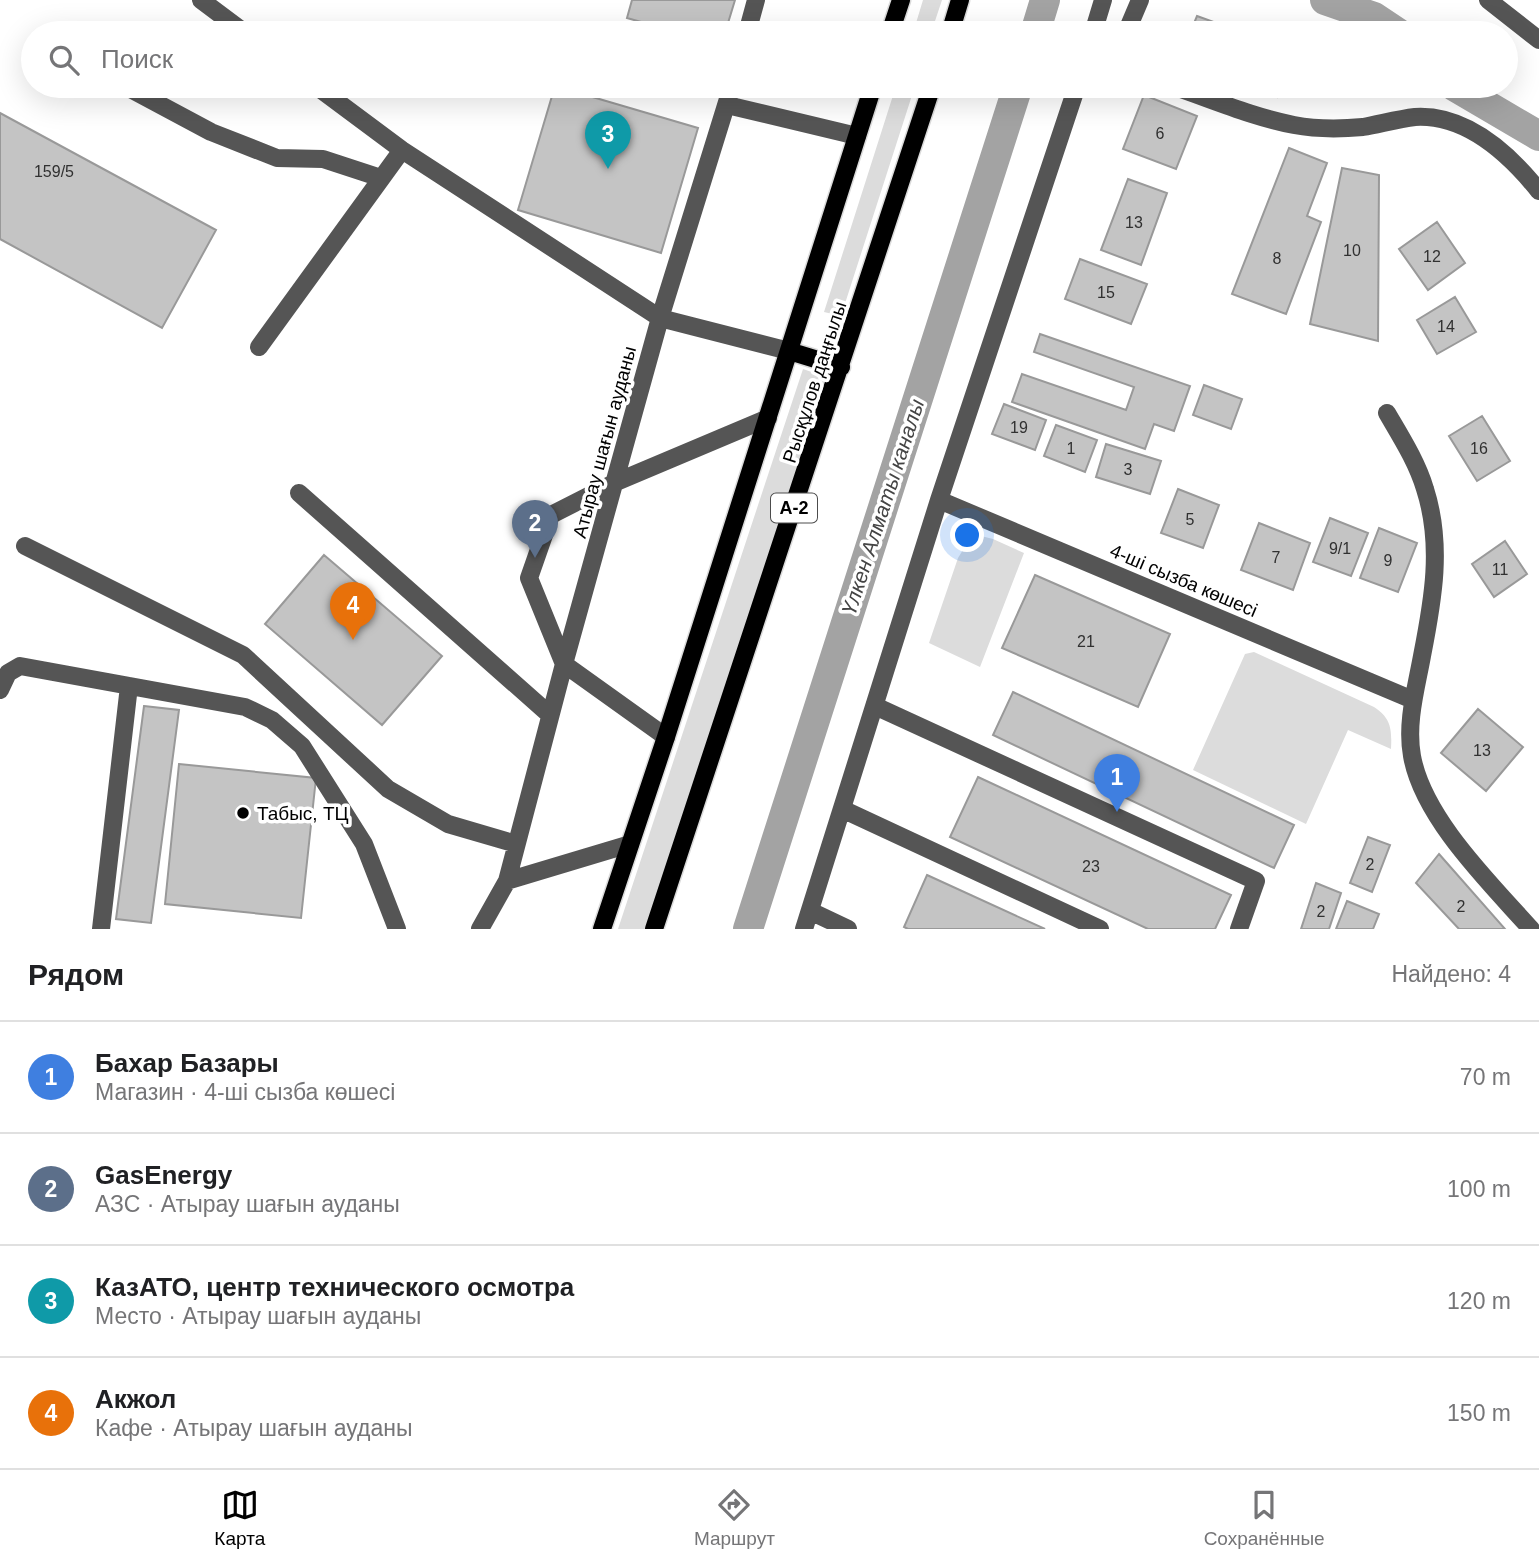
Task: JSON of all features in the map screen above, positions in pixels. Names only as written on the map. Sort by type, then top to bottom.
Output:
[{"type":"main road","points":[[894,21],[901,0]]},
{"type":"main road","points":[[954,21],[960,0]]},
{"type":"main road","name":"Рысқұлов даңғылы","points":[[602,929],[666,737],[869,98]]},
{"type":"main road","name":"Рысқұлов даңғылы","points":[[654,929],[928,98]]},
{"type":"main road","points":[[789,351],[841,367]]},
{"type":"street","points":[[201,0],[229,21]]},
{"type":"street","points":[[750,21],[756,0]]},
{"type":"street","points":[[1097,21],[1103,0]]},
{"type":"street","points":[[1131,21],[1140,0]]},
{"type":"street","points":[[1488,0],[1515,21]]},
{"type":"street","points":[[1518,24],[1539,40]]},
{"type":"street","points":[[147,98],[211,132],[277,158],[323,159],[382,178]]},
{"type":"street","points":[[332,98],[402,150],[660,318],[789,351]]},
{"type":"street","name":"Атырау шағын ауданы","points":[[480,929],[507,881],[660,318],[729,98]]},
{"type":"street","points":[[804,929],[939,500],[1073,98]]},
{"type":"street","points":[[1210,98],[1294,125],[1340,128],[1362,127],[1417,117],[1443,120],[1467,128],[1493,145],[1512,161],[1539,191]]},
{"type":"street","points":[[727,105],[857,135]]},
{"type":"street","points":[[259,347],[402,150]]},
{"type":"street","points":[[1387,413],[1408,448],[1425,486],[1435,542],[1433,599],[1413,700],[1410,735],[1412,758],[1423,790],[1463,852],[1531,929]]},
{"type":"street","points":[[666,737],[564,664],[529,578],[551,515],[614,483],[768,418]]},
{"type":"street","points":[[299,493],[550,715]]},
{"type":"street","name":"4-ші сызба көшесі","points":[[939,500],[1413,700]]},
{"type":"street","points":[[25,546],[243,654],[388,789],[447,824],[516,844]]},
{"type":"street","points":[[0,690],[8,673],[20,666],[245,707],[272,720],[302,746],[364,844],[397,929]]},
{"type":"street","points":[[102,929],[129,686]]},
{"type":"street","points":[[875,706],[1256,881],[1239,929]]},
{"type":"street","points":[[842,809],[1100,929]]},
{"type":"street","points":[[507,881],[630,844]]},
{"type":"street","points":[[810,911],[848,929]]},
{"type":"shaded area","points":[[923,0],[942,0],[935,21],[917,21]]},
{"type":"shaded area","points":[[892,98],[911,98],[841,316],[824,312]]},
{"type":"shaded area","points":[[803,369],[826,377],[644,929],[618,929]]},
{"type":"shaded area","points":[[981,536],[1024,553],[980,667],[929,643],[958,558],[966,545]]},
{"type":"shaded area","points":[[1254,652],[1374,707],[1384,715],[1389,725],[1391,749],[1348,730],[1306,824],[1193,770],[1245,654]]},
{"type":"building","points":[[632,0],[735,0],[729,21],[638,21],[627,18]]},
{"type":"building","points":[[1197,16],[1211,21],[1195,21]]},
{"type":"building","points":[[551,98],[596,98],[698,128],[661,253],[518,210]]},
{"type":"building","points":[[1143,98],[1152,98],[1197,116],[1176,169],[1123,149]]},
{"type":"building","points":[[0,113],[216,230],[162,328],[0,239]]},
{"type":"building","points":[[1289,148],[1327,163],[1307,216],[1321,222],[1286,314],[1232,294]]},
{"type":"building","points":[[1342,168],[1379,175],[1378,341],[1310,324]]},
{"type":"building","points":[[1128,179],[1167,193],[1141,265],[1101,250]]},
{"type":"building","points":[[1437,222],[1465,263],[1428,290],[1399,249]]},
{"type":"building","points":[[1080,259],[1147,284],[1131,324],[1065,299]]},
{"type":"building","points":[[1455,297],[1476,332],[1437,354],[1417,320]]},
{"type":"building","points":[[1040,334],[1190,386],[1174,431],[1154,424],[1145,449],[1012,402],[1022,374],[1126,410],[1134,387],[1034,352]]},
{"type":"building","points":[[1204,385],[1242,399],[1231,429],[1193,415]]},
{"type":"building","points":[[1004,404],[1046,420],[1035,450],[992,434]]},
{"type":"building","points":[[1482,416],[1510,461],[1477,481],[1449,436]]},
{"type":"building","points":[[1056,425],[1097,440],[1085,472],[1044,456]]},
{"type":"building","points":[[1106,444],[1161,461],[1150,494],[1096,477]]},
{"type":"building","points":[[1178,489],[1219,505],[1203,548],[1161,533]]},
{"type":"building","points":[[1330,518],[1368,533],[1351,576],[1313,562]]},
{"type":"building","points":[[1259,523],[1310,543],[1293,590],[1241,570]]},
{"type":"building","points":[[1379,528],[1417,543],[1398,592],[1360,578]]},
{"type":"building","points":[[1505,541],[1527,574],[1494,597],[1472,564]]},
{"type":"building","points":[[324,555],[442,656],[382,725],[265,624]]},
{"type":"building","points":[[1035,575],[1170,634],[1138,707],[1002,648]]},
{"type":"building","points":[[1013,692],[1294,825],[1274,868],[993,735]]},
{"type":"building","points":[[144,706],[179,710],[151,923],[116,919]]},
{"type":"building","points":[[1478,709],[1523,747],[1486,791],[1441,753]]},
{"type":"building","name":"Табыс, ТЦ","points":[[179,764],[316,778],[301,918],[165,904]]},
{"type":"building","points":[[978,777],[1231,895],[1215,929],[1148,929],[950,837]]},
{"type":"building","points":[[1368,837],[1390,845],[1372,892],[1350,883]]},
{"type":"building","points":[[1439,854],[1505,929],[1459,929],[1416,883]]},
{"type":"building","points":[[927,875],[1045,929],[908,929],[904,927]]},
{"type":"building","points":[[1316,883],[1341,893],[1329,929],[1301,929]]},
{"type":"building","points":[[1347,901],[1379,914],[1373,929],[1336,929]]},
{"type":"waterway","name":"Үлкен Алматы каналы","points":[[1039,21],[1045,0]]},
{"type":"waterway","points":[[1325,0],[1380,21]]},
{"type":"waterway","name":"Үлкен Алматы каналы","points":[[748,929],[1014,98]]},
{"type":"waterway","points":[[1474,98],[1539,136]]},
{"type":"place","name":"КазАТО, центр технического осмотра","points":[[608,169]]},
{"type":"place","name":"GasEnergy","points":[[535,558]]},
{"type":"place","name":"Акжол","points":[[353,640]]},
{"type":"place","name":"Бахар Базары","points":[[1117,812]]},
{"type":"place","name":"Табыс, ТЦ","points":[[243,813]]}]
